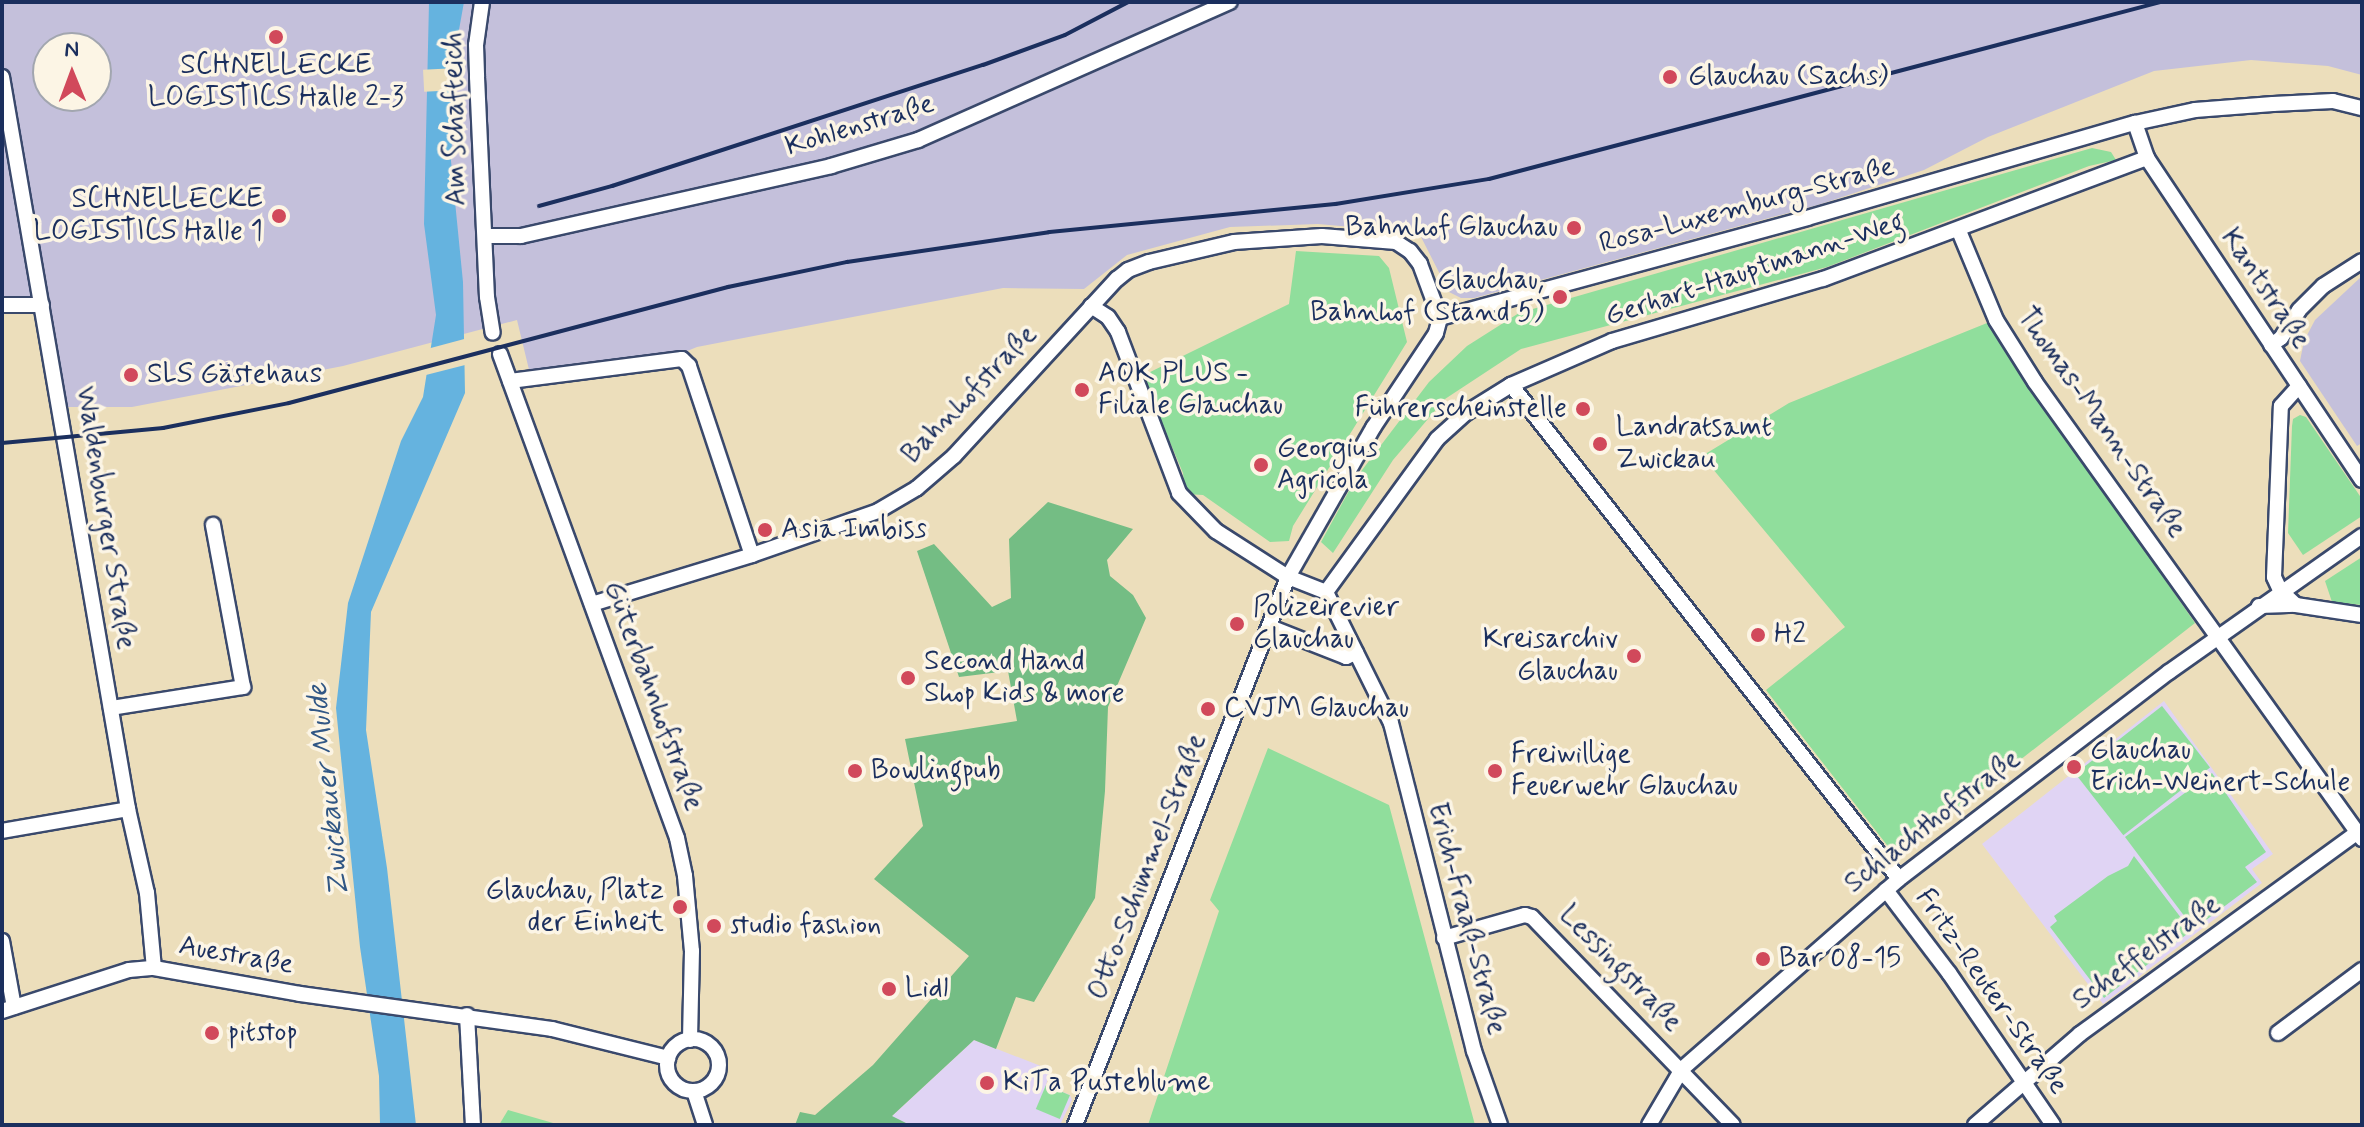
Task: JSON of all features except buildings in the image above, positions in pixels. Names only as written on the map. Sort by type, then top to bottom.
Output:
[{"type":"street","name":"Am Schafteich","points":[[482,2],[476,56],[487,297],[493,333]]},
{"type":"street","name":"Kohlenstraße","points":[[485,236],[521,236],[831,166],[918,140],[1107,60],[1230,2]]},
{"type":"street","name":"Waldenburger Straße","points":[[2,77],[128,809],[147,893],[154,968]]},
{"type":"street","name":"Rosa-Luxemburg-Straße","points":[[1440,318],[2135,123],[2195,110],[2273,104],[2333,101],[2362,108]]},
{"type":"street","name":"Kantstraße","points":[[2135,123],[2147,158],[2362,480]]},
{"type":"street","name":"Gerhart-Hauptmann-Weg","points":[[1326,592],[1407,476],[1437,439],[1466,413],[1511,385],[1612,341],[1823,279],[1959,231],[2147,158]]},
{"type":"street","name":"Thomas-Mann-Straße","points":[[1959,231],[1996,320],[2035,382],[2360,836]]},
{"type":"street","name":"Bahnhofstraße","points":[[592,604],[752,555],[878,511],[917,488],[954,456],[1091,306],[1128,270],[1203,247],[1322,236],[1396,242],[1410,251],[1427,278],[1440,318]]},
{"type":"street","points":[[2271,345],[2323,286],[2362,261]]},
{"type":"street","points":[[2,305],[42,305]]},
{"type":"street","points":[[1091,306],[1108,317],[1122,340],[1179,493],[1216,531],[1288,577],[1326,592]]},
{"type":"street","points":[[1288,577],[1373,428],[1436,333],[1440,318]]},
{"type":"street","name":"Güterbahnhofstraße","points":[[500,354],[658,778],[683,868],[692,951],[690,1040]]},
{"type":"street","points":[[510,381],[682,359],[689,366],[752,555]]},
{"type":"street","points":[[1511,385],[1899,879]]},
{"type":"street","points":[[2296,605],[2280,590],[2274,577],[2281,406],[2299,386]]},
{"type":"street","points":[[111,708],[243,687],[213,525]]},
{"type":"street","name":"Schlachthofstraße","points":[[1649,1125],[1682,1069],[1899,879],[2218,635],[2362,536]]},
{"type":"street","name":"Otto-Schimmel-Straße","points":[[1075,1125],[1288,577]]},
{"type":"street","name":"Erich-Fraaß-Straße","points":[[1326,592],[1391,723],[1474,1051],[1500,1125]]},
{"type":"street","points":[[2256,607],[2296,605],[2362,615]]},
{"type":"street","points":[[1270,627],[1346,657],[1356,653]]},
{"type":"street","points":[[2,831],[128,809]]},
{"type":"street","name":"Scheffelstraße","points":[[1975,1125],[2080,1034],[2360,836]]},
{"type":"street","name":"Fritz-Reuter-Straße","points":[[1886,890],[1916,928],[2053,1125]]},
{"type":"street","name":"Lessingstraße","points":[[1444,938],[1525,915],[1532,917],[1733,1125]]},
{"type":"street","points":[[2,941],[8,1009]]},
{"type":"street","name":"Auestraße","points":[[8,1009],[129,970],[154,968],[567,1032],[668,1058]]},
{"type":"street","points":[[2278,1033],[2362,970]]},
{"type":"street","points":[[467,1015],[473,1125]]},
{"type":"street","points":[[690,1040],[705,1043],[718,1061],[718,1070],[710,1085],[694,1091],[673,1081],[667,1066],[668,1058],[677,1045],[690,1040]]},
{"type":"street","points":[[694,1091],[705,1125]]},
{"type":"shaded area","points":[[2,2],[2362,2],[2362,75],[2328,66],[2251,60],[2154,71],[1988,137],[1924,170],[1821,204],[1474,298],[1461,298],[1449,292],[1419,233],[1318,224],[1230,227],[1127,255],[1084,289],[1003,288],[697,347],[670,358],[531,378],[517,320],[343,366],[132,407],[61,407],[42,305],[2,305]]},
{"type":"shaded area","points":[[2362,276],[2362,443],[2357,446],[2300,361],[2304,341],[2315,320]]},
{"type":"shaded area","points":[[2164,701],[2273,854],[2252,869],[2262,883],[2103,1004],[1982,844]]},
{"type":"shaded area","name":"KiTa Pusteblume","points":[[974,1040],[1051,1070],[1046,1085],[1070,1095],[1072,1100],[1060,1125],[910,1125],[891,1117]]},
{"type":"green space","points":[[2092,148],[2111,152],[2116,160],[2089,166],[1827,267],[1521,349],[1445,399],[1393,460],[1333,553],[1321,542],[1356,478],[1429,382],[1467,346],[1519,313]]},
{"type":"green space","points":[[1296,251],[1379,256],[1389,268],[1407,342],[1293,526],[1289,541],[1270,542],[1203,495],[1185,494],[1183,473],[1142,376],[1289,304]]},
{"type":"green space","points":[[1987,323],[2195,623],[1900,854],[1894,854],[1766,690],[1845,627],[1702,456],[1789,403]]},
{"type":"green space","points":[[2300,415],[2306,417],[2362,499],[2362,516],[2303,555],[2288,533],[2292,426],[2293,419]]},
{"type":"green space","points":[[1048,502],[1133,529],[1107,560],[1110,576],[1133,595],[1146,618],[1108,707],[1105,791],[1095,898],[1034,1002],[1016,997],[996,1049],[974,1040],[892,1116],[910,1125],[795,1125],[800,1112],[815,1115],[873,1065],[969,956],[874,879],[923,826],[905,739],[1017,721],[1008,671],[959,677],[917,551],[934,544],[992,607],[1011,598],[1009,539]]},
{"type":"green space","points":[[2362,557],[2362,605],[2332,602],[2325,581]]},
{"type":"green space","points":[[2162,706],[2210,767],[2123,835],[2075,774]]},
{"type":"green space","points":[[1268,748],[1389,805],[1475,1125],[1148,1125],[1219,911],[1210,900]]},
{"type":"green space","points":[[2212,773],[2266,852],[2245,867],[2257,882],[2194,929],[2125,837]]},
{"type":"green space","points":[[2134,856],[2191,931],[2104,998],[2050,927],[2057,921],[2054,916],[2108,876],[2128,866]]},
{"type":"green space","points":[[1046,1085],[1070,1095],[1060,1119],[1036,1109]]},
{"type":"green space","points":[[508,1110],[560,1125],[499,1125]]},
{"type":"water","points":[[429,2],[464,2],[457,41],[451,161],[463,282],[465,393],[371,612],[366,730],[387,868],[416,1125],[380,1125],[379,1076],[360,947],[336,708],[348,603],[401,441],[423,397],[436,315],[424,224]]},
{"type":"pier","points":[[458,68],[459,90],[424,92],[423,70]]},
{"type":"pier","points":[[468,338],[469,364],[422,376],[427,349]]},
{"type":"railway","points":[[539,206],[612,186],[983,65],[1065,35],[1128,2]]},
{"type":"railway","points":[[2,443],[163,428],[289,403],[728,287],[847,262],[1049,232],[1336,204],[1489,179],[2161,2]]},
{"type":"place","name":"SCHNELLECKE LOGISTICS Halle 2-3","points":[[276,37]]},
{"type":"place","name":"Glauchau (Sachs)","points":[[1670,77]]},
{"type":"place","name":"SCHNELLECKE LOGISTICS Halle 1","points":[[279,216]]},
{"type":"place","name":"Bahnhof Glauchau","points":[[1574,228]]},
{"type":"place","name":"Glauchau, Bahnhof (Stand 5)","points":[[1560,297]]},
{"type":"place","name":"SLS Gästehaus","points":[[131,375]]},
{"type":"place","name":"AOK PLUS - Filiale Glauchau","points":[[1082,390]]},
{"type":"place","name":"Führerscheinstelle","points":[[1583,409]]},
{"type":"place","name":"Landratsamt Zwickau","points":[[1600,444]]},
{"type":"place","name":"Georgius Agricola","points":[[1261,465]]},
{"type":"place","name":"Asia Imbiss","points":[[765,530]]},
{"type":"place","name":"Polizeirevier Glauchau","points":[[1237,624]]},
{"type":"place","name":"H2","points":[[1758,635]]},
{"type":"place","name":"Kreisarchiv Glauchau","points":[[1634,656]]},
{"type":"place","name":"Second Hand Shop Kids & more","points":[[908,678]]},
{"type":"place","name":"CVJM Glauchau","points":[[1208,709]]},
{"type":"place","name":"Glauchau Erich-Weinert-Schule","points":[[2074,767]]},
{"type":"place","name":"Bowlingpub","points":[[855,771]]},
{"type":"place","name":"Freiwillige Feuerwehr Glauchau","points":[[1495,771]]},
{"type":"place","name":"Glauchau, Platz der Einheit","points":[[680,907]]},
{"type":"place","name":"studio fashion","points":[[714,926]]},
{"type":"place","name":"Bar 08-15","points":[[1763,959]]},
{"type":"place","name":"Lidl","points":[[889,989]]},
{"type":"place","name":"pitstop","points":[[212,1033]]},
{"type":"place","name":"KiTa Pusteblume","points":[[987,1083]]},
{"type":"water label","name":"Zwickauer Mulde","points":[[329,790]]}]
